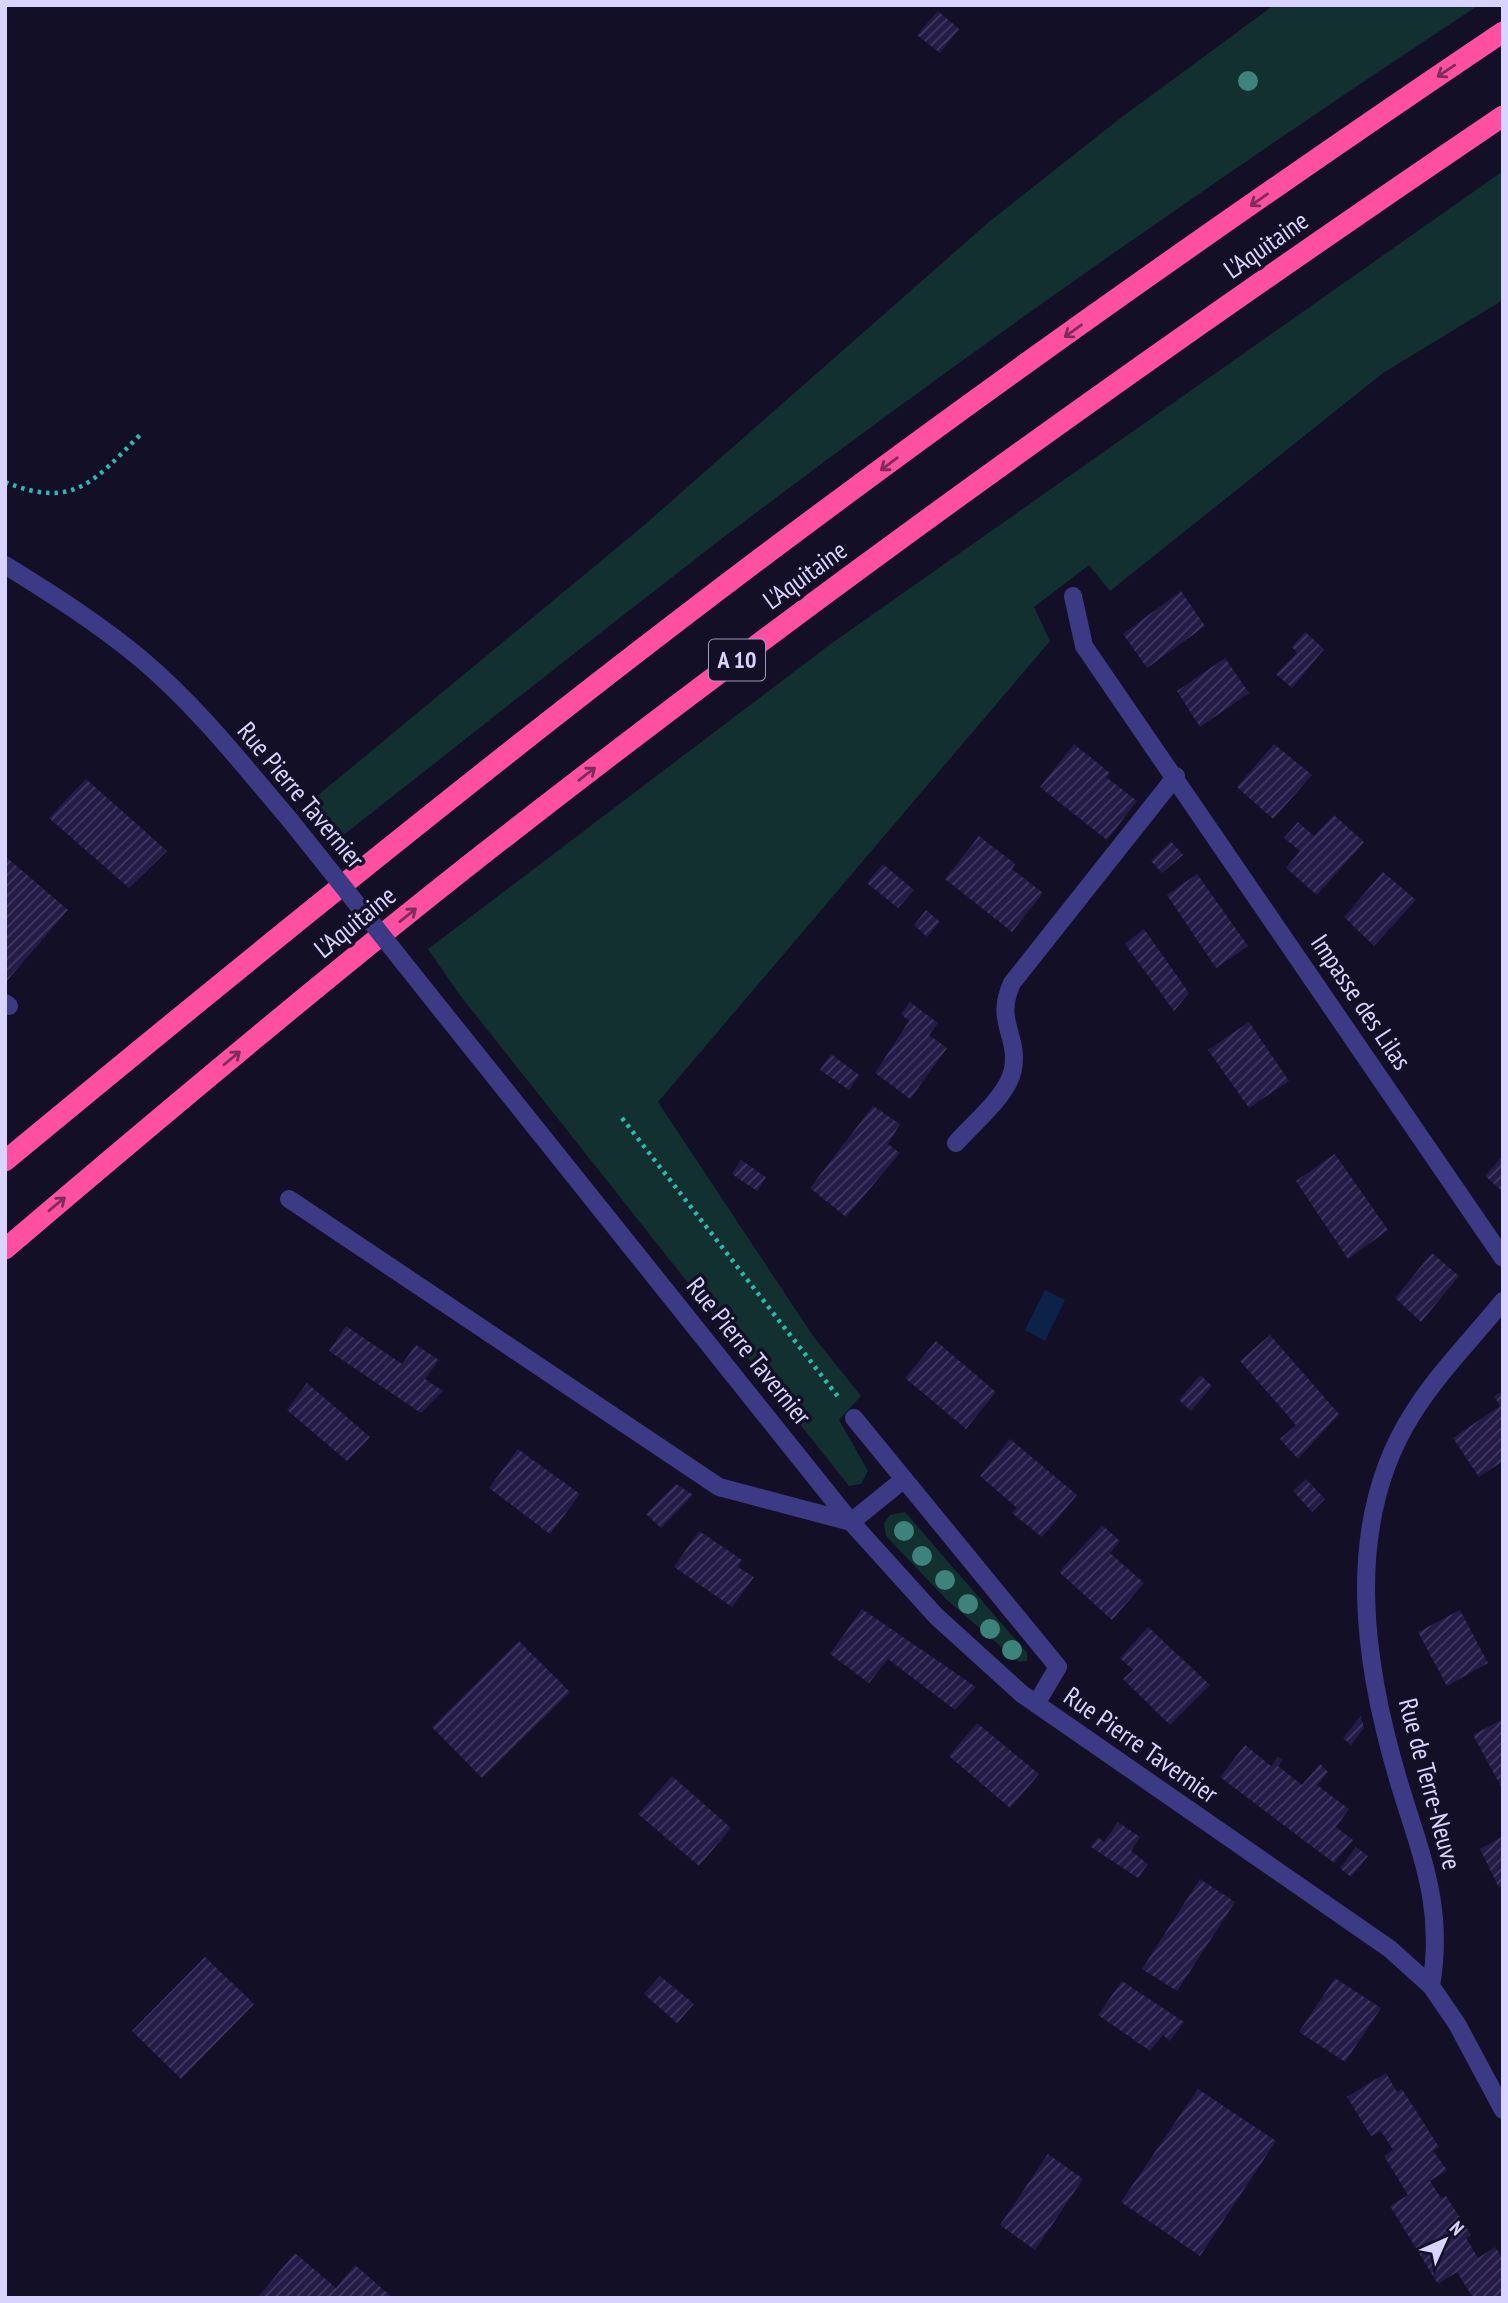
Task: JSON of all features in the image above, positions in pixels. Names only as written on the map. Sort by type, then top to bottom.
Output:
[{"type":"highway","name":"L'Aquitaine","points":[[5,1161],[427,818],[674,624],[1117,299],[1503,32]]},
{"type":"highway","name":"L'Aquitaine","points":[[5,1249],[313,991],[478,859],[717,675],[1156,356],[1503,116]]},
{"type":"street","name":"Rue Pierre Tavernier","points":[[5,565],[68,604],[142,660],[208,724],[290,820],[851,1522],[936,1616],[1036,1704],[1390,1949],[1431,1986],[1457,2024],[1503,2110]]},
{"type":"street","name":"Impasse des Lilas","points":[[1073,596],[1084,646],[1176,776],[1503,1258]]},
{"type":"street","points":[[956,1143],[1007,1085],[1013,1068],[1012,1050],[1003,1015],[1005,998],[1013,983],[1176,776]]},
{"type":"street","points":[[289,1199],[719,1487],[851,1522],[903,1480]]},
{"type":"street","name":"Rue de Terre-Neuve","points":[[1431,1986],[1437,1931],[1434,1899],[1384,1732],[1370,1642],[1364,1572],[1372,1513],[1388,1458],[1413,1412],[1503,1301]]},
{"type":"street","points":[[854,1418],[1058,1667],[1036,1704]]},
{"type":"path","points":[[5,482],[32,493],[61,493],[92,483],[140,435]]},
{"type":"path","points":[[622,1118],[854,1418]]},
{"type":"green space","points":[[1274,5],[1479,5],[1190,200],[906,401],[720,540],[341,837],[311,801],[642,527],[990,221],[1118,120]]},
{"type":"green space","points":[[1503,171],[1503,300],[1383,373],[1110,591],[1089,565],[1034,607],[1050,641],[658,1102],[813,1336],[861,1396],[839,1420],[868,1471],[861,1484],[849,1486],[459,994],[428,949],[832,643]]},
{"type":"green space","points":[[905,1512],[1027,1653],[1027,1661],[1019,1662],[947,1600],[886,1536],[884,1523],[890,1515]]},
{"type":"water","points":[[1045,1290],[1065,1300],[1045,1341],[1025,1330]]},
{"type":"building","points":[[938,11],[959,29],[940,53],[917,35]]},
{"type":"building","points":[[1181,591],[1205,626],[1147,668],[1123,634]]},
{"type":"building","points":[[1305,632],[1324,649],[1292,688],[1276,674],[1297,653],[1292,647]]},
{"type":"building","points":[[1225,658],[1249,693],[1200,727],[1177,691]]},
{"type":"building","points":[[1074,744],[1110,773],[1106,777],[1137,801],[1107,840],[1040,787]]},
{"type":"building","points":[[1274,744],[1312,775],[1273,819],[1237,787]]},
{"type":"building","points":[[86,779],[167,851],[129,888],[49,818]]},
{"type":"building","points":[[1334,815],[1364,842],[1317,895],[1286,868],[1300,851],[1284,838],[1298,822],[1314,836]]},
{"type":"building","points":[[979,836],[1015,864],[1012,869],[1043,893],[1012,932],[945,879]]},
{"type":"building","points":[[1171,841],[1183,855],[1162,873],[1151,861]]},
{"type":"building","points":[[5,856],[68,910],[5,983]]},
{"type":"building","points":[[883,864],[914,890],[898,908],[867,883]]},
{"type":"building","points":[[1383,872],[1416,900],[1374,946],[1344,917]]},
{"type":"building","points":[[1197,874],[1248,946],[1216,968],[1167,895]]},
{"type":"building","points":[[926,910],[940,922],[927,937],[914,925]]},
{"type":"building","points":[[1144,929],[1189,993],[1174,1011],[1125,944]]},
{"type":"building","points":[[910,1002],[938,1023],[929,1035],[947,1048],[910,1099],[875,1073],[909,1021],[901,1014]]},
{"type":"building","points":[[1249,1022],[1289,1081],[1249,1108],[1208,1050]]},
{"type":"building","points":[[831,1054],[859,1075],[849,1090],[820,1070]]},
{"type":"building","points":[[873,1106],[900,1124],[888,1144],[900,1153],[846,1217],[810,1188]]},
{"type":"building","points":[[1335,1154],[1388,1230],[1348,1259],[1296,1181]]},
{"type":"building","points":[[1503,1155],[1503,1192],[1485,1176]]},
{"type":"building","points":[[741,1160],[766,1177],[757,1191],[732,1174]]},
{"type":"building","points":[[1432,1253],[1459,1276],[1421,1322],[1395,1298]]},
{"type":"building","points":[[346,1326],[402,1364],[416,1345],[439,1360],[425,1379],[443,1391],[421,1413],[329,1351]]},
{"type":"building","points":[[1270,1335],[1339,1414],[1298,1459],[1280,1439],[1296,1425],[1240,1361]]},
{"type":"building","points":[[936,1341],[996,1392],[966,1429],[905,1378]]},
{"type":"building","points":[[1200,1375],[1212,1386],[1191,1411],[1179,1400]]},
{"type":"building","points":[[307,1383],[370,1437],[347,1461],[287,1410]]},
{"type":"building","points":[[1503,1391],[1503,1461],[1479,1477],[1453,1438],[1500,1406],[1494,1396]]},
{"type":"building","points":[[1010,1439],[1077,1495],[1042,1537],[1012,1513],[1017,1508],[980,1476]]},
{"type":"building","points":[[518,1449],[580,1494],[550,1534],[489,1488]]},
{"type":"building","points":[[1306,1479],[1325,1499],[1312,1512],[1293,1491]]},
{"type":"building","points":[[676,1484],[693,1495],[661,1528],[646,1514]]},
{"type":"building","points":[[1102,1525],[1120,1541],[1110,1553],[1144,1583],[1112,1620],[1059,1572]]},
{"type":"building","points":[[699,1531],[742,1560],[738,1567],[754,1577],[732,1607],[674,1567]]},
{"type":"building","points":[[862,1609],[976,1687],[955,1710],[888,1659],[869,1683],[830,1654]]},
{"type":"building","points":[[1460,1610],[1488,1663],[1447,1686],[1418,1632]]},
{"type":"building","points":[[1148,1627],[1210,1685],[1170,1725],[1123,1679],[1133,1670],[1120,1658]]},
{"type":"building","points":[[519,1641],[570,1692],[482,1778],[432,1727]]},
{"type":"building","points":[[1361,1716],[1364,1728],[1351,1745],[1343,1738]]},
{"type":"building","points":[[1503,1719],[1503,1790],[1473,1735]]},
{"type":"building","points":[[977,1723],[1039,1774],[1010,1808],[949,1756]]},
{"type":"building","points":[[1245,1745],[1271,1766],[1278,1757],[1283,1760],[1278,1766],[1302,1785],[1320,1764],[1328,1772],[1317,1785],[1349,1809],[1336,1827],[1353,1840],[1334,1863],[1220,1777]]},
{"type":"building","points":[[672,1776],[731,1828],[699,1866],[638,1814]]},
{"type":"building","points":[[1118,1822],[1140,1837],[1131,1851],[1148,1864],[1138,1878],[1091,1847],[1098,1837],[1104,1842]]},
{"type":"building","points":[[1503,1836],[1503,1886],[1499,1888],[1480,1849]]},
{"type":"building","points":[[1356,1847],[1368,1856],[1351,1877],[1340,1868]]},
{"type":"building","points":[[1200,1879],[1235,1902],[1177,1991],[1142,1969]]},
{"type":"building","points":[[205,1957],[254,2004],[181,2079],[132,2031]]},
{"type":"building","points":[[660,1976],[694,2004],[677,2023],[644,1994]]},
{"type":"building","points":[[1335,1978],[1381,2008],[1345,2062],[1299,2032]]},
{"type":"building","points":[[1122,1981],[1184,2022],[1170,2041],[1163,2035],[1150,2051],[1098,2015]]},
{"type":"building","points":[[1386,2073],[1397,2092],[1402,2089],[1439,2147],[1433,2151],[1447,2170],[1430,2181],[1441,2198],[1446,2196],[1471,2235],[1466,2238],[1478,2258],[1495,2247],[1503,2258],[1503,2298],[1473,2298],[1457,2272],[1438,2284],[1390,2206],[1408,2195],[1384,2156],[1393,2150],[1381,2131],[1371,2136],[1347,2097]]},
{"type":"building","points":[[1198,2089],[1276,2141],[1200,2256],[1121,2202]]},
{"type":"building","points":[[1048,2154],[1083,2179],[1035,2250],[1000,2225]]},
{"type":"building","points":[[295,2253],[336,2288],[355,2265],[393,2298],[257,2298]]}]
